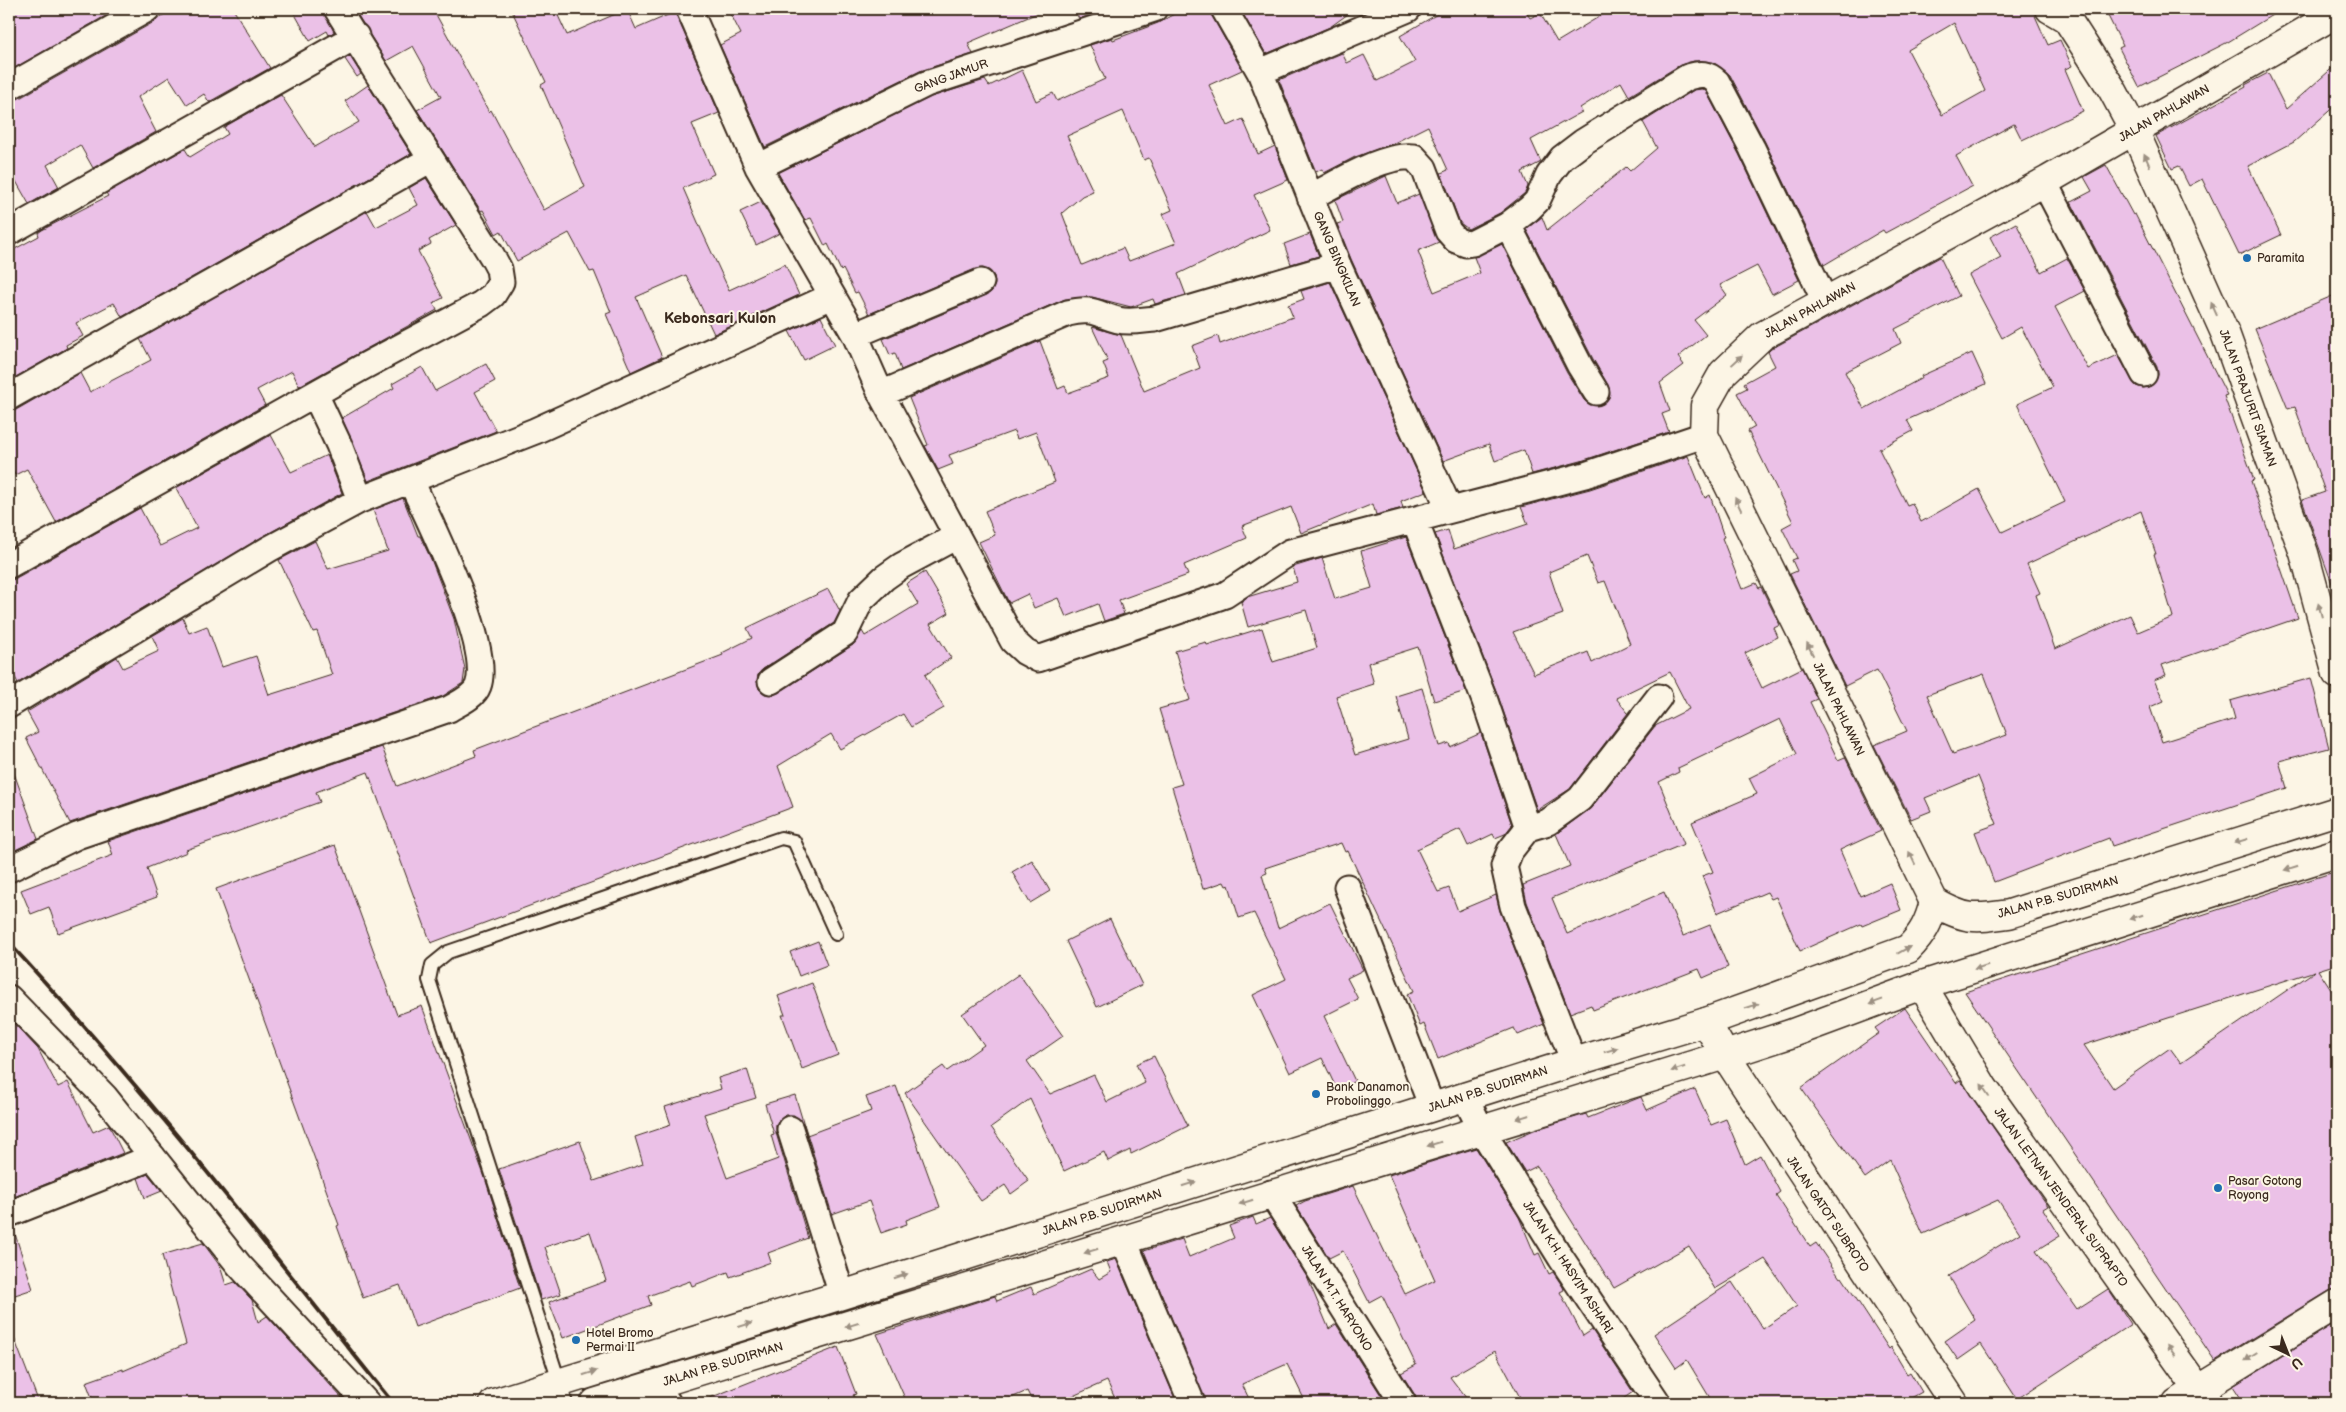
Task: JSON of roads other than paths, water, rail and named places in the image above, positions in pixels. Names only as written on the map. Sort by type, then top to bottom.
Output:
[{"type":"main road","name":"JALAN PRAJURIT SIAMAN","points":[[2061,12],[2112,90],[2134,130],[2225,334],[2304,553],[2337,674]]},
{"type":"main road","name":"JALAN PAHLAWAN","points":[[1934,902],[1704,435],[1705,405],[1723,373],[1762,336],[2044,182],[2337,13]]},
{"type":"main road","name":"JALAN P.B. SUDIRMAN","points":[[494,1403],[563,1393],[842,1295],[1574,1062],[1706,1022],[1908,949],[1922,935],[1929,922],[1934,902],[1951,912],[1969,918],[2009,914],[2337,811]]},
{"type":"main road","name":"JALAN P.B. SUDIRMAN","points":[[595,1403],[661,1394],[1271,1194],[1725,1055],[1790,1034],[1922,986],[2337,853]]},
{"type":"main road","name":"JALAN LETNAN JENDERAL SUPRAPTO","points":[[1922,986],[1983,1088],[2195,1399]]},
{"type":"main road","name":"JALAN GATOT SUBROTO","points":[[1706,1022],[1725,1055],[1954,1403]]},
{"type":"main road","points":[[2195,1399],[2337,1304]]},
{"type":"street","points":[[9,87],[148,9]]},
{"type":"street","points":[[9,565],[315,394],[481,304],[493,295],[501,282],[499,269],[492,256],[356,36],[337,9]]},
{"type":"street","points":[[689,9],[758,167],[855,335],[881,394],[1013,641],[1025,652],[1038,659],[1226,595],[1290,552],[1415,521],[1585,475],[1704,435]]},
{"type":"street","name":"GANG JAMUR","points":[[758,167],[926,84],[1154,9]]},
{"type":"street","name":"GANG BINGKILAN","points":[[1224,9],[1260,72],[1338,265],[1450,510]]},
{"type":"street","points":[[1260,72],[1408,9]]},
{"type":"street","points":[[9,232],[356,36]]},
{"type":"street","points":[[1310,197],[1385,161],[1404,155],[1414,156],[1424,168],[1448,230],[1456,240],[1466,244],[1473,243],[1508,225],[1537,201],[1549,175],[1558,164],[1583,142],[1688,77],[1708,74],[1718,82],[1748,140],[1825,301]]},
{"type":"street","points":[[9,398],[431,159]]},
{"type":"street","points":[[2044,182],[2144,374]]},
{"type":"street","points":[[1508,225],[1571,349],[1596,392]]},
{"type":"street","points":[[881,394],[1068,313],[1083,309],[1119,320],[1155,319],[1338,265]]},
{"type":"street","points":[[855,335],[981,282]]},
{"type":"street","points":[[9,705],[269,549],[360,500],[535,431],[832,296]]},
{"type":"street","points":[[315,394],[339,445],[360,500]]},
{"type":"street","points":[[9,868],[77,836],[449,709],[468,698],[478,686],[480,654],[458,586],[411,481]]},
{"type":"street","points":[[1415,521],[1485,701],[1528,828]]},
{"type":"street","points":[[771,681],[844,633],[861,600],[884,578],[901,566],[957,536]]},
{"type":"street","points":[[1574,1062],[1512,906],[1504,866],[1510,851],[1528,828],[1548,822],[1580,799],[1659,697]]},
{"type":"street","points":[[1347,887],[1432,1107]]},
{"type":"street","points":[[9,998],[105,1097],[239,1265],[367,1403]]},
{"type":"street","name":"JALAN K.H. HASYIM ASHARI","points":[[1465,1097],[1481,1129],[1561,1258],[1658,1403]]},
{"type":"street","points":[[790,1130],[842,1295]]},
{"type":"street","points":[[9,1214],[153,1157]]},
{"type":"street","name":"JALAN M.T. HARYONO","points":[[1271,1194],[1402,1403]]},
{"type":"street","points":[[1124,1241],[1192,1403]]},
{"type":"lane","points":[[563,1393],[429,980],[432,965],[448,952],[781,838],[794,841],[836,934]]},
{"type":"railway","points":[[9,943],[157,1112],[393,1403]]},
{"type":"place","name":"Paramita","points":[[2247,258]]},
{"type":"place","name":"Bank Danamon Probolinggo","points":[[1316,1094]]},
{"type":"place","name":"Pasar Gotong Royong","points":[[2218,1188]]},
{"type":"place","name":"Hotel Bromo Permai II","points":[[576,1340]]},
{"type":"district","name":"Kebonsari Kulon","points":[[720,318]]}]
